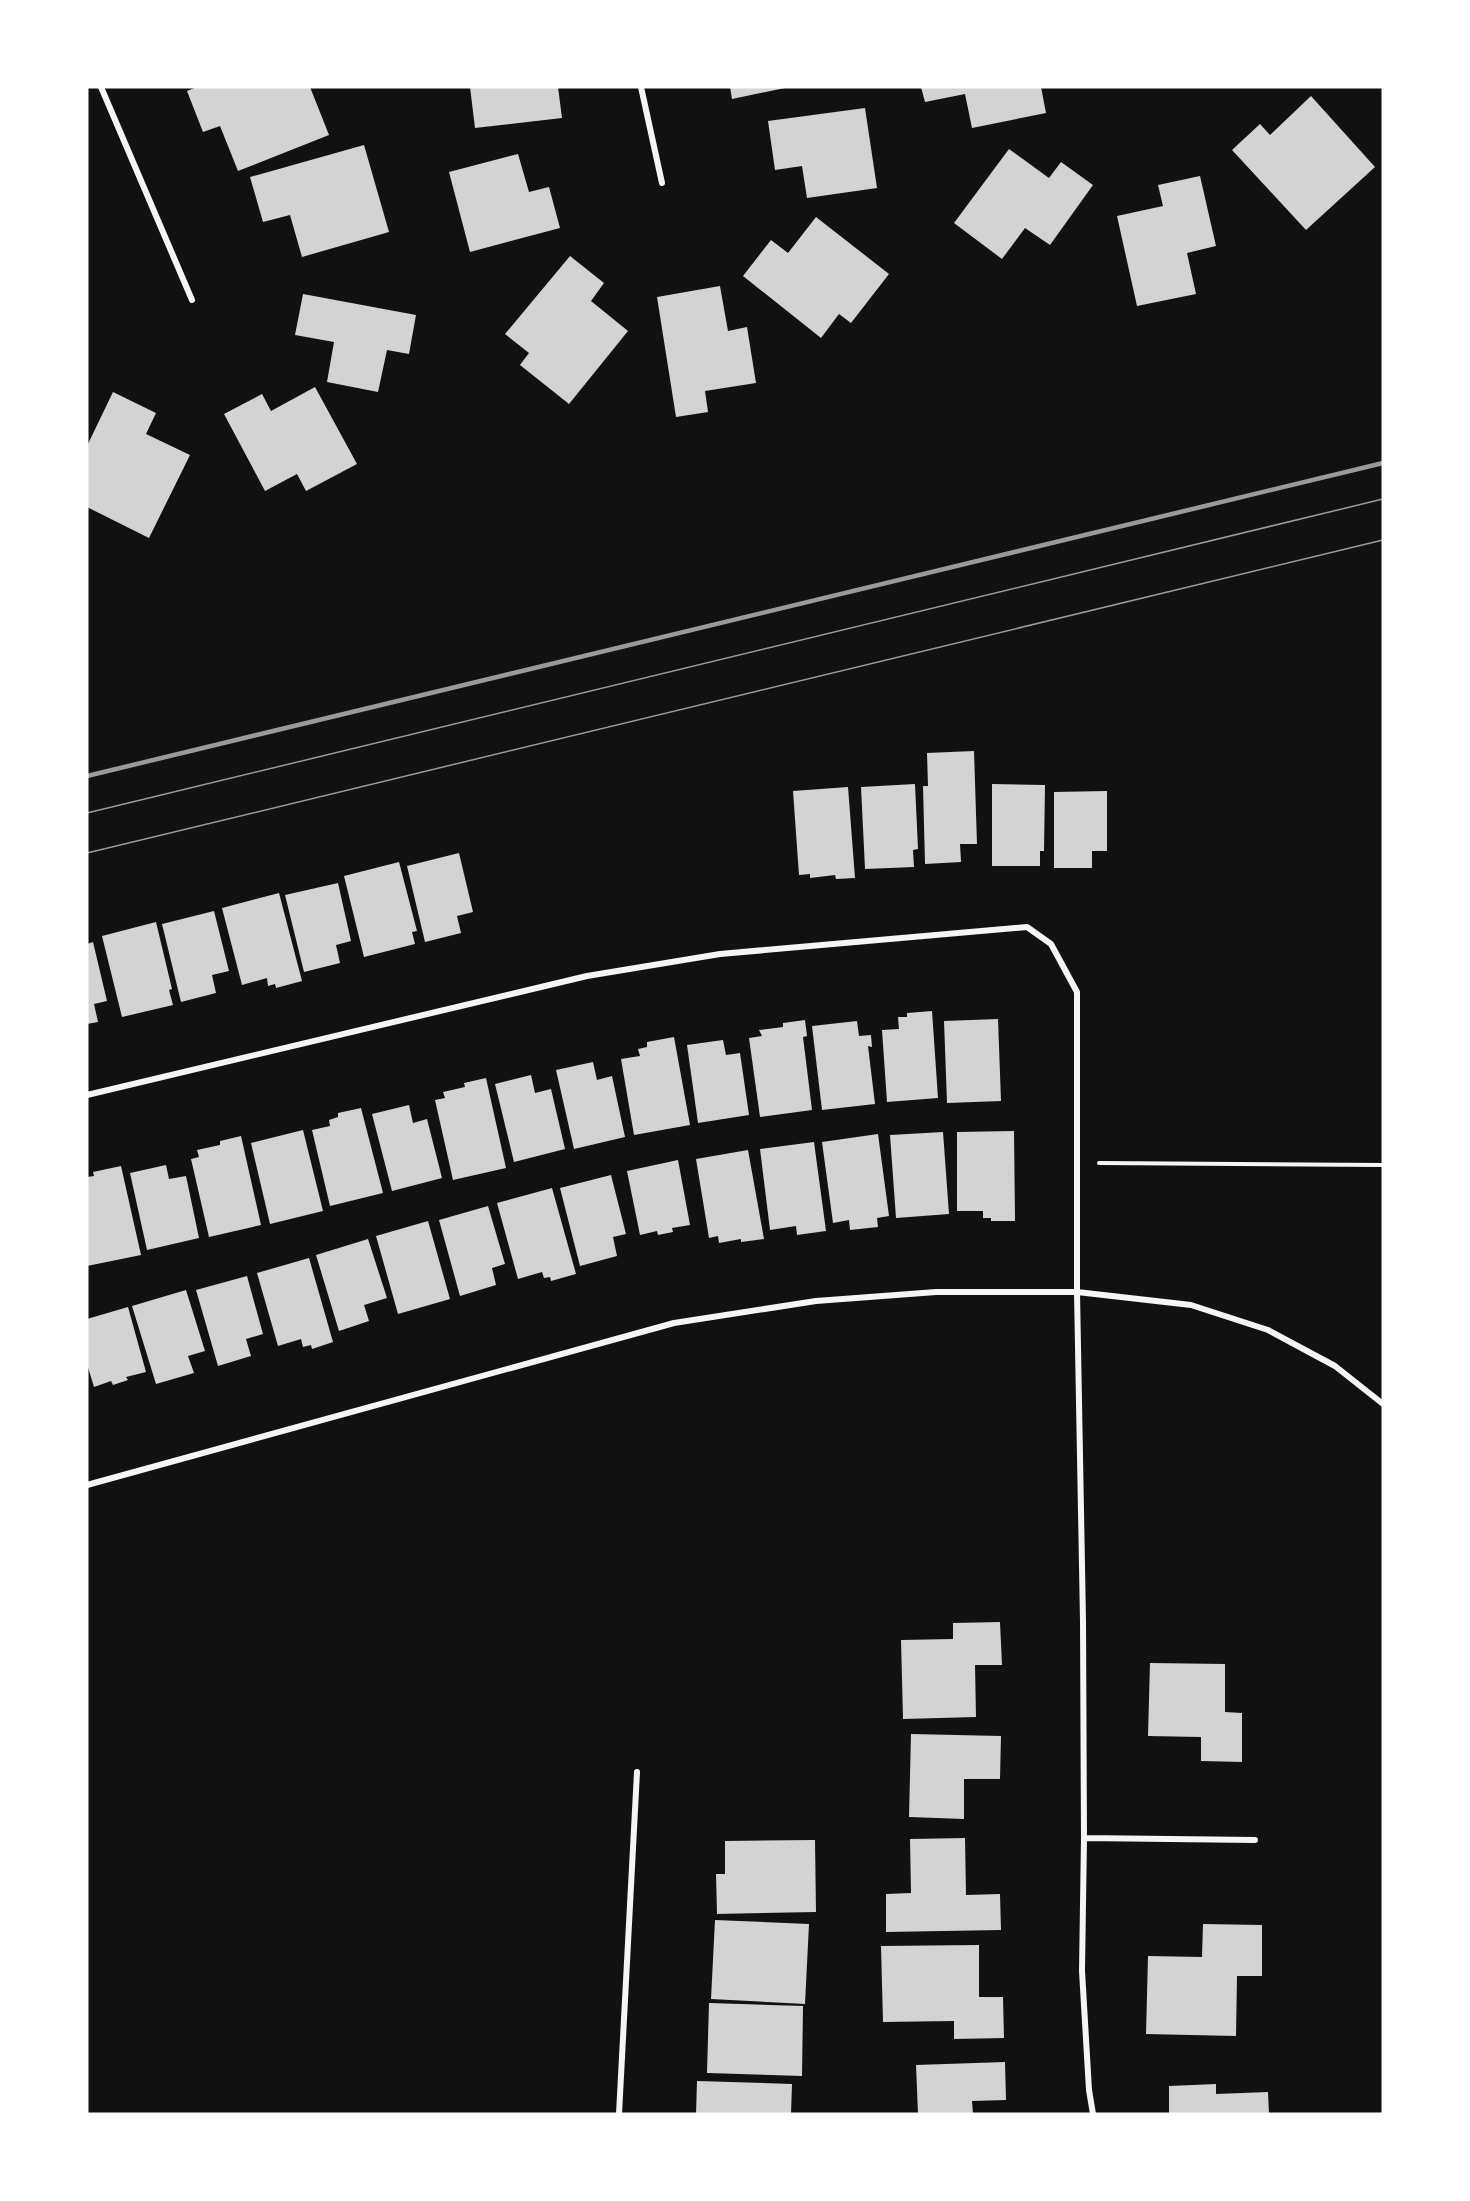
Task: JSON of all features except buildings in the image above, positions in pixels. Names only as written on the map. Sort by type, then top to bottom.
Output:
[{"type":"street","points":[[101,87],[192,300]]},
{"type":"street","points":[[641,87],[662,183]]},
{"type":"street","points":[[87,1095],[587,976],[720,954],[1027,927],[1050,944],[1077,992],[1077,1292],[1083,1621],[1082,1971],[1092,2114]]},
{"type":"street","points":[[87,1485],[674,1323],[827,1300],[936,1292],[1077,1292],[1191,1305],[1268,1330],[1335,1366],[1383,1404]]},
{"type":"street","points":[[619,2114],[637,1772]]},
{"type":"street","points":[[1084,1838],[1255,1840]]},
{"type":"path","points":[[1077,1163],[1383,1165]]},
{"type":"tram line","points":[[87,813],[1383,499]]},
{"type":"tram line","points":[[87,853],[1383,540]]},
{"type":"railway","points":[[87,776],[1383,463]]}]
